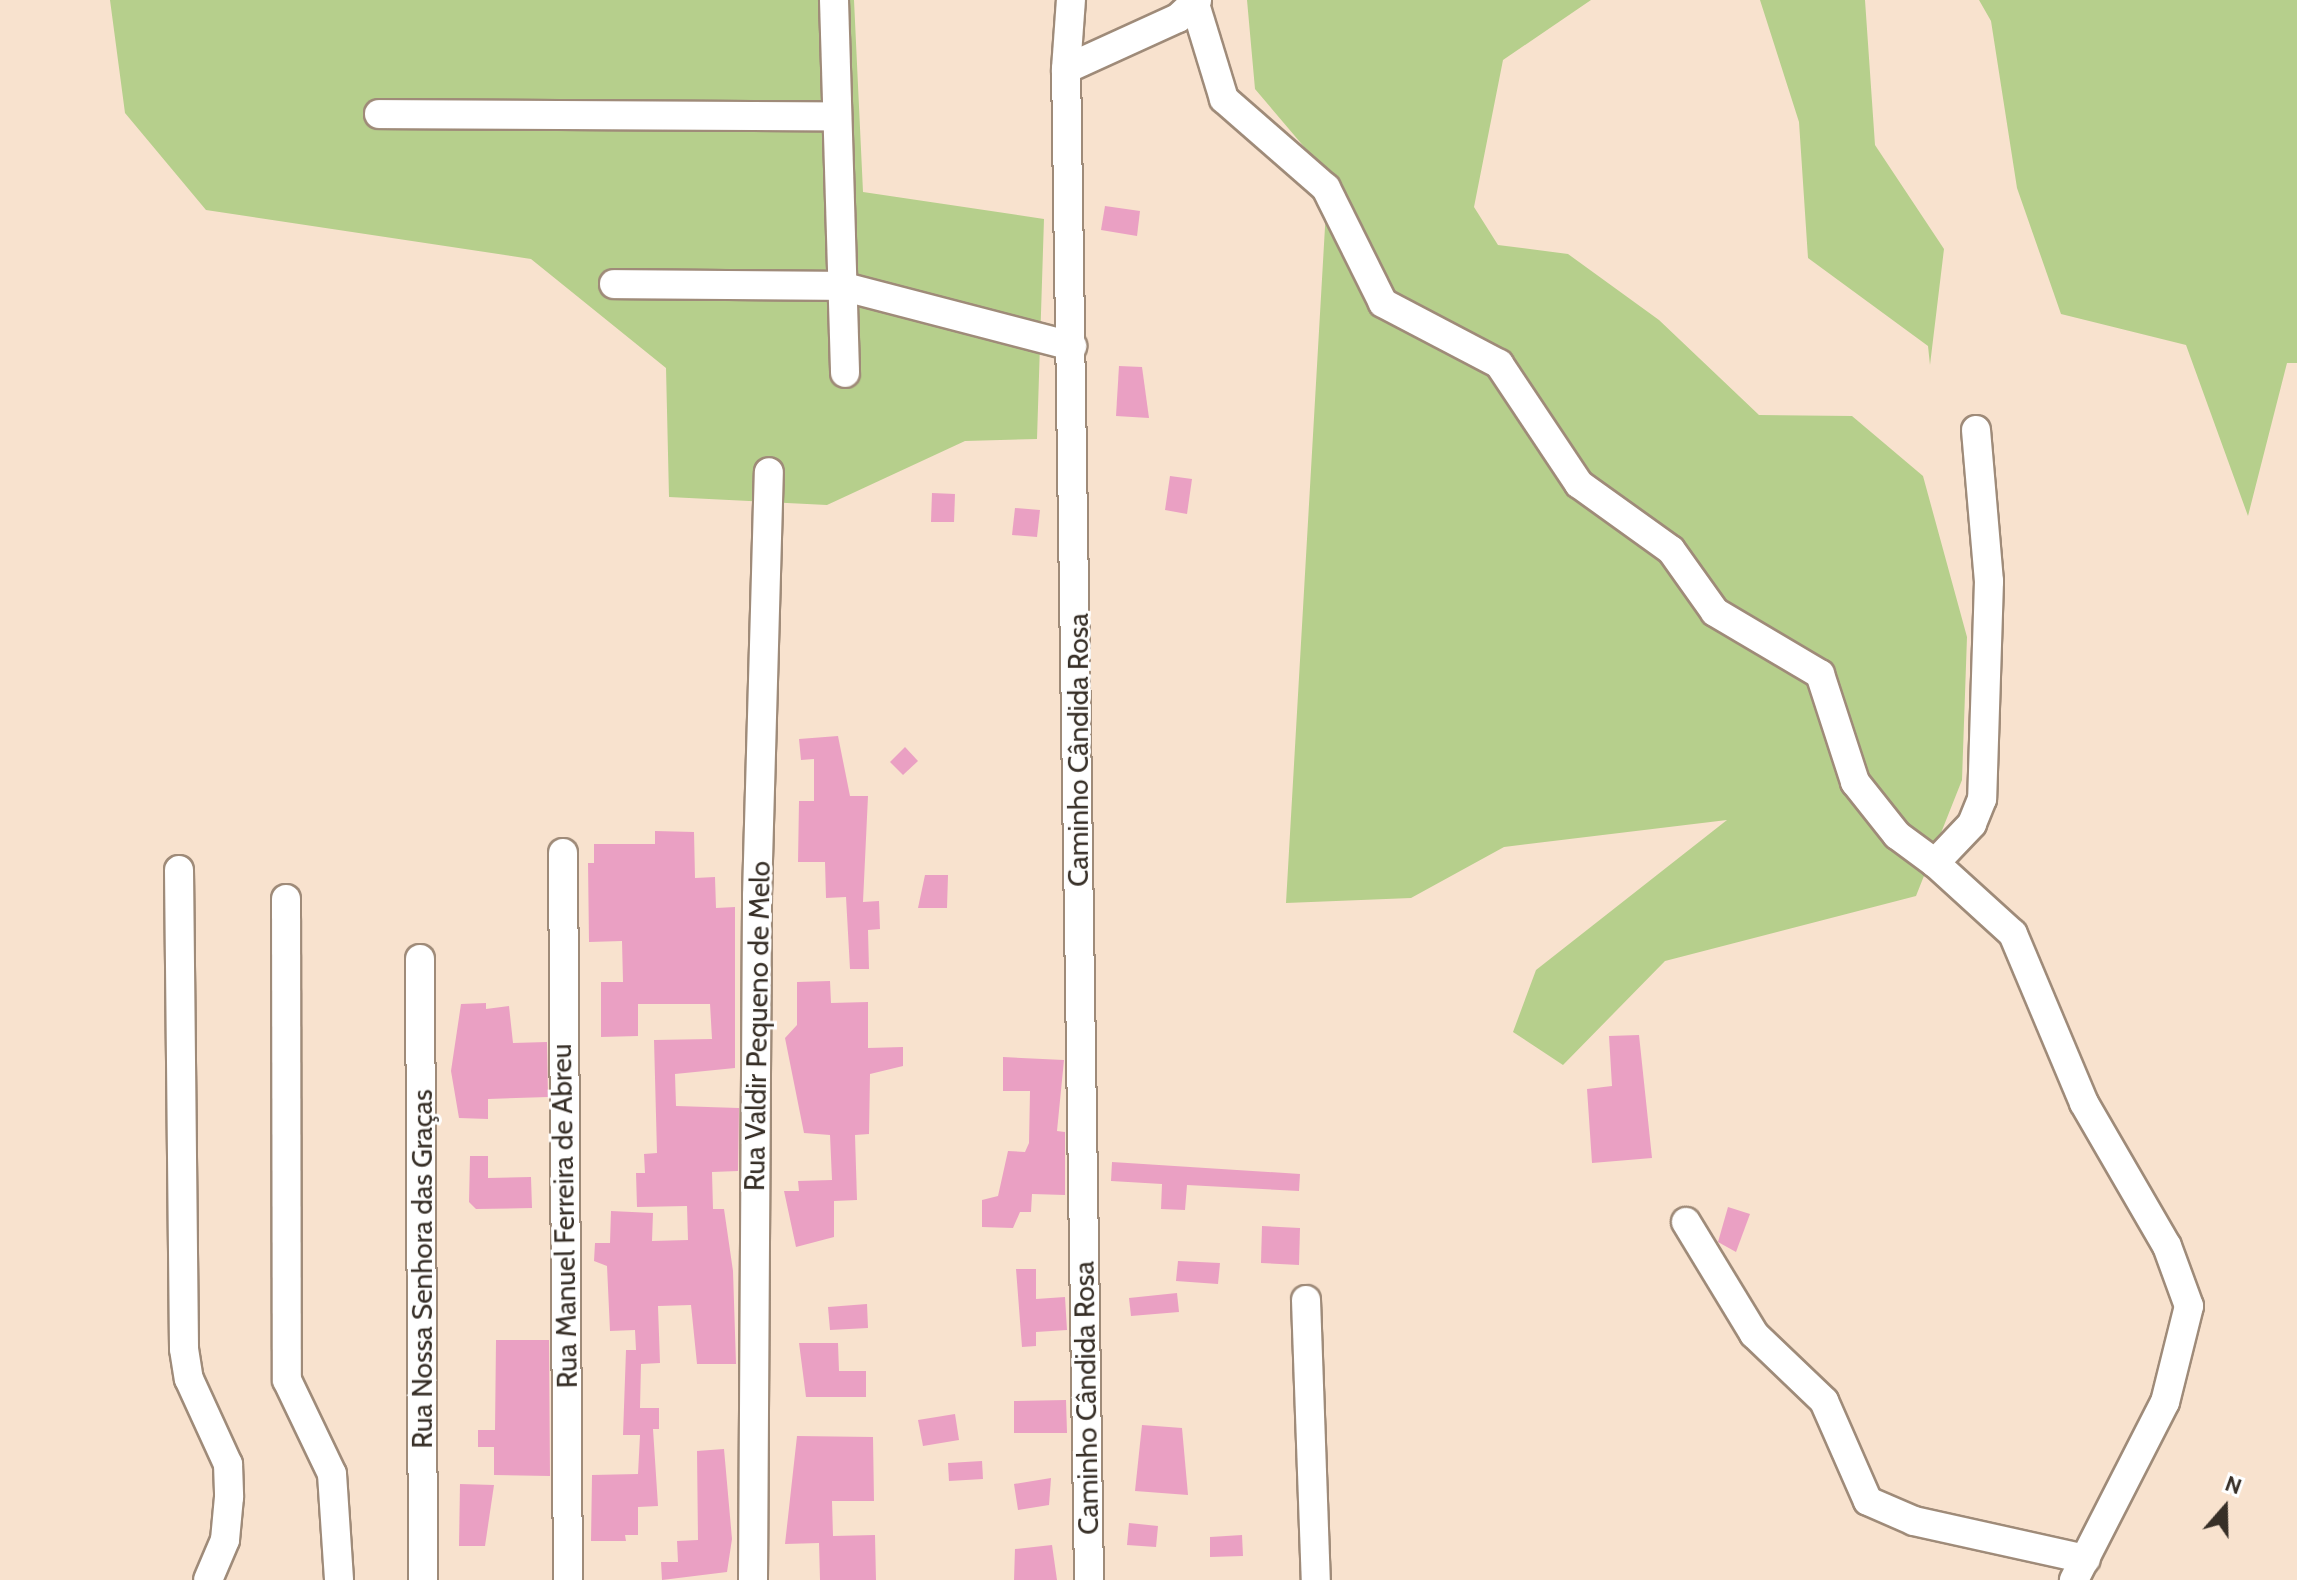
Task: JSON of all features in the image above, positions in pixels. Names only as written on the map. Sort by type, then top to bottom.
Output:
[{"type":"street","points":[[834,0],[835,116],[845,373]]},
{"type":"street","name":"Caminho Cândida Rosa","points":[[1071,0],[1066,69],[1089,1580]]},
{"type":"street","points":[[1066,69],[1196,2],[1224,99],[1326,188],[1383,303],[1499,364],[1579,484],[1671,550],[1715,612],[1820,674],[1855,782],[1897,835],[1935,863],[2013,934],[2084,1103],[2167,1246],[2189,1306],[2165,1402],[2080,1570],[1914,1521],[1868,1501],[1824,1401],[1754,1334],[1686,1222]]},
{"type":"street","points":[[379,114],[835,116]]},
{"type":"street","points":[[614,284],[841,286],[1072,346]]},
{"type":"street","points":[[1935,863],[1972,824],[1982,799],[1989,581],[1976,430]]},
{"type":"street","name":"Rua Valdir Pequeno de Melo","points":[[753,1580],[757,896],[769,472]]},
{"type":"street","name":"Rua Manuel Ferreira de Abreu","points":[[563,853],[568,1580]]},
{"type":"street","points":[[179,870],[184,1349],[189,1379],[228,1464],[225,1540],[208,1580]]},
{"type":"street","points":[[286,899],[287,1380],[332,1474],[339,1580]]},
{"type":"street","name":"Rua Nossa Senhora das Graças","points":[[420,959],[423,1580]]},
{"type":"street","points":[[1306,1300],[1316,1580]]},
{"type":"green space","points":[[110,0],[854,0],[863,192],[1044,219],[1037,439],[965,441],[827,505],[669,497],[666,368],[531,259],[206,210],[125,113]]},
{"type":"green space","points":[[1247,0],[1591,0],[1503,60],[1474,207],[1498,245],[1568,254],[1659,320],[1759,415],[1852,416],[1923,476],[1967,637],[1962,780],[1916,896],[1665,961],[1563,1065],[1513,1032],[1536,970],[1727,820],[1504,847],[1411,898],[1286,903],[1328,175],[1255,89]]},
{"type":"green space","points":[[1760,0],[1865,0],[1875,145],[1944,249],[1930,365],[1928,346],[1808,258],[1799,122]]},
{"type":"green space","points":[[1979,0],[2297,0],[2297,363],[2287,363],[2248,516],[2186,345],[2061,314],[2017,188],[1991,21]]},
{"type":"building","points":[[1105,206],[1140,211],[1137,236],[1101,230]]},
{"type":"building","points":[[1119,366],[1142,367],[1149,418],[1116,416]]},
{"type":"building","points":[[1170,476],[1192,479],[1187,514],[1165,510]]},
{"type":"building","points":[[932,493],[955,494],[954,522],[931,522]]},
{"type":"building","points":[[1015,508],[1040,510],[1037,537],[1012,535]]},
{"type":"building","points":[[838,736],[850,796],[868,796],[863,902],[879,901],[880,929],[868,930],[869,969],[850,969],[846,897],[826,898],[825,862],[798,862],[799,801],[814,801],[814,759],[801,760],[799,739]]},
{"type":"building","points":[[905,747],[918,761],[903,775],[890,762]]},
{"type":"building","points":[[655,831],[694,832],[695,878],[715,877],[716,908],[735,907],[735,1068],[675,1074],[676,1106],[739,1108],[738,1171],[712,1172],[713,1209],[724,1209],[733,1271],[736,1364],[697,1364],[691,1305],[658,1306],[660,1363],[641,1364],[640,1408],[659,1408],[659,1429],[653,1429],[658,1506],[638,1507],[638,1535],[625,1535],[626,1541],[591,1541],[592,1475],[638,1474],[640,1435],[623,1435],[626,1350],[636,1350],[635,1330],[610,1331],[607,1266],[594,1261],[595,1243],[610,1243],[611,1211],[653,1213],[652,1241],[688,1240],[687,1206],[637,1207],[636,1173],[645,1173],[644,1154],[657,1153],[654,1040],[712,1039],[710,1004],[638,1004],[638,1036],[601,1037],[601,982],[623,982],[622,941],[589,942],[588,863],[594,863],[594,844],[655,844]]},
{"type":"building","points":[[925,875],[948,875],[947,908],[918,908]]},
{"type":"building","points":[[830,981],[831,1003],[868,1002],[868,1048],[903,1047],[903,1066],[870,1074],[869,1134],[855,1135],[857,1200],[834,1201],[834,1237],[796,1247],[784,1191],[799,1191],[798,1181],[832,1180],[830,1135],[804,1133],[785,1038],[797,1025],[797,982]]},
{"type":"building","points":[[486,1003],[486,1009],[509,1006],[513,1043],[547,1042],[548,1097],[488,1099],[488,1119],[459,1118],[451,1071],[461,1004]]},
{"type":"building","points":[[1639,1035],[1652,1158],[1592,1163],[1587,1089],[1612,1086],[1609,1036]]},
{"type":"building","points":[[1003,1057],[1064,1060],[1057,1131],[1065,1132],[1065,1195],[1032,1194],[1031,1212],[1020,1212],[1013,1228],[982,1227],[982,1200],[998,1196],[1008,1151],[1025,1152],[1029,1143],[1030,1091],[1003,1091]]},
{"type":"building","points":[[470,1156],[488,1156],[488,1178],[531,1177],[532,1208],[476,1209],[469,1202]]},
{"type":"building","points":[[1112,1162],[1300,1174],[1299,1191],[1187,1185],[1185,1210],[1161,1209],[1162,1184],[1111,1181]]},
{"type":"building","points":[[1728,1207],[1750,1214],[1736,1252],[1718,1242]]},
{"type":"building","points":[[1262,1226],[1300,1228],[1299,1265],[1261,1263]]},
{"type":"building","points":[[1178,1261],[1220,1263],[1218,1284],[1176,1281]]},
{"type":"building","points":[[1016,1269],[1036,1269],[1036,1299],[1065,1297],[1067,1330],[1036,1332],[1036,1346],[1022,1347]]},
{"type":"building","points":[[1177,1293],[1179,1312],[1131,1316],[1129,1298]]},
{"type":"building","points":[[867,1304],[868,1328],[830,1330],[828,1307]]},
{"type":"building","points":[[496,1340],[549,1340],[550,1476],[494,1475],[494,1447],[478,1447],[478,1430],[495,1430]]},
{"type":"building","points":[[799,1343],[838,1343],[839,1371],[866,1371],[866,1397],[806,1397]]},
{"type":"building","points":[[1066,1400],[1067,1433],[1014,1433],[1014,1401]]},
{"type":"building","points":[[955,1414],[959,1440],[923,1446],[918,1420]]},
{"type":"building","points":[[1142,1425],[1182,1428],[1188,1495],[1135,1491]]},
{"type":"building","points":[[797,1436],[873,1437],[874,1501],[832,1501],[833,1536],[875,1535],[876,1580],[820,1580],[819,1543],[785,1544]]},
{"type":"building","points":[[724,1449],[732,1539],[727,1572],[662,1580],[661,1562],[678,1562],[677,1541],[698,1540],[697,1451]]},
{"type":"building","points":[[982,1461],[983,1479],[949,1481],[948,1463]]},
{"type":"building","points":[[1051,1478],[1049,1505],[1018,1510],[1014,1484]]},
{"type":"building","points":[[460,1484],[494,1485],[485,1546],[459,1546]]},
{"type":"building","points":[[1129,1523],[1158,1526],[1156,1547],[1127,1545]]},
{"type":"building","points":[[1242,1535],[1243,1556],[1210,1557],[1210,1537]]},
{"type":"building","points":[[1052,1545],[1057,1580],[1014,1580],[1015,1549]]}]
